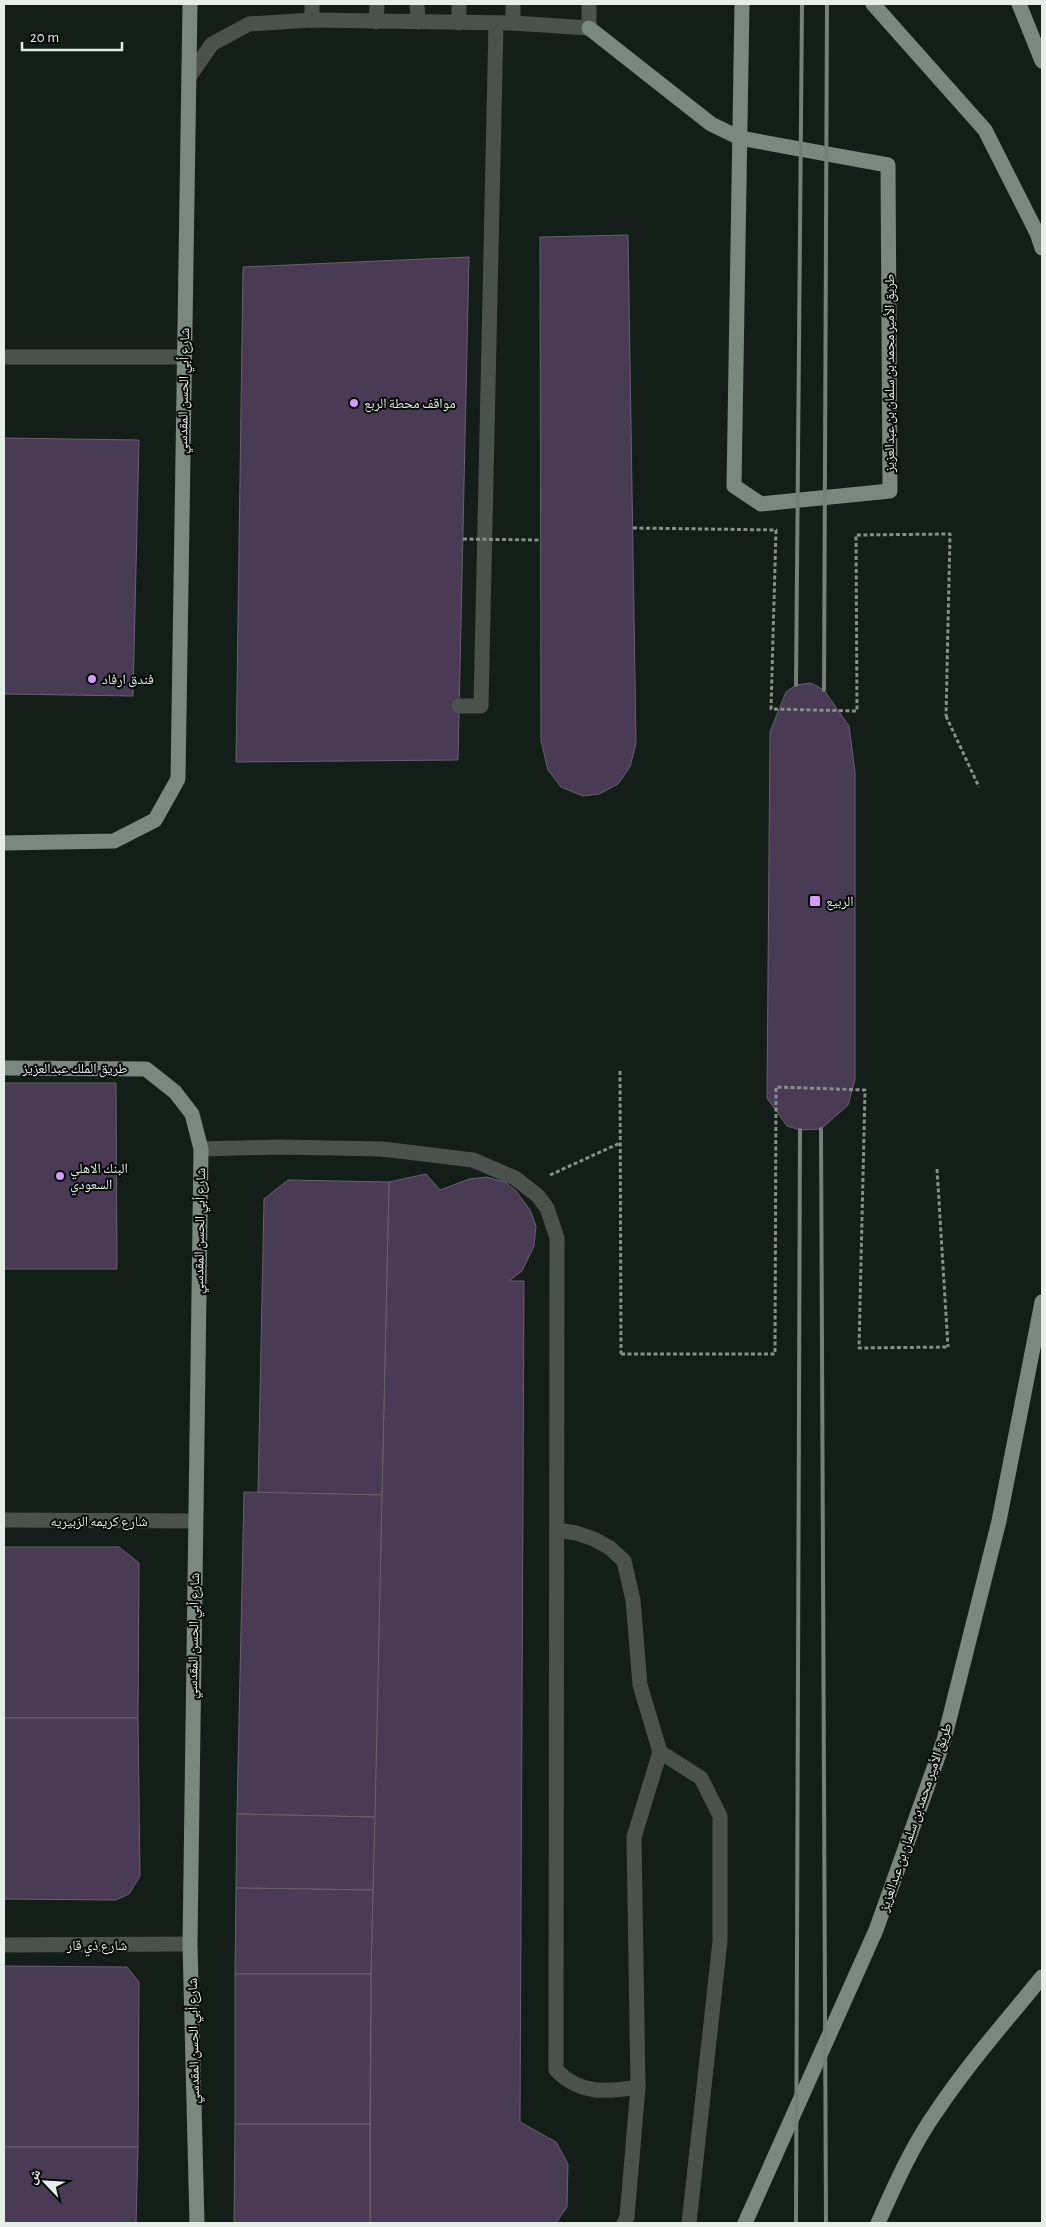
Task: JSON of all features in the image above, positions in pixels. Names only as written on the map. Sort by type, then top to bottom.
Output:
[{"type":"main road","name":"شارع أبي الحسن المقدسي","points":[[4,843],[114,841],[155,820],[178,778],[190,4]]},
{"type":"main road","name":"طريق الأمير محمد بن سلمان بن عبدالعزيز","points":[[589,28],[711,124],[740,138],[888,165],[890,491],[761,504],[734,486],[740,138],[742,4]]},
{"type":"main road","points":[[873,4],[985,130],[1037,233],[1042,248]]},
{"type":"main road","points":[[1019,4],[1042,61]]},
{"type":"main road","name":"طريق الملك عبدالعزيز","points":[[4,1068],[146,1069]]},
{"type":"main road","name":"شارع أبي الحسن المقدسي","points":[[146,1069],[176,1092],[192,1114],[201,1149],[194,1521],[190,1944],[197,2223]]},
{"type":"main road","name":"طريق الأمير محمد بن سلمان بن عبدالعزيز","points":[[745,2223],[876,1930],[944,1740],[999,1521],[1042,1302]]},
{"type":"main road","points":[[878,2223],[904,2167],[935,2113],[972,2063],[1042,1977]]},
{"type":"street","points":[[312,4],[312,20]]},
{"type":"street","points":[[376,22],[377,4]]},
{"type":"street","points":[[418,4],[418,22]]},
{"type":"street","points":[[459,4],[459,23]]},
{"type":"street","points":[[513,4],[513,23]]},
{"type":"street","points":[[189,77],[212,44],[249,24],[312,20],[513,23],[589,28],[589,4]]},
{"type":"street","points":[[459,706],[481,706],[496,23]]},
{"type":"street","points":[[4,357],[184,357]]},
{"type":"street","points":[[201,1149],[280,1147],[391,1150],[473,1160],[515,1178],[526,1185],[547,1208],[557,1238],[556,2070],[577,2086],[592,2091],[609,2092],[638,2086]]},
{"type":"street","name":"شارع كريمه الزبيريه","points":[[4,1520],[194,1521]]},
{"type":"street","points":[[557,1530],[576,1533],[594,1539],[610,1548],[624,1561],[633,1600],[640,1685],[660,1752],[634,1837],[638,2086],[624,2223]]},
{"type":"street","points":[[660,1752],[702,1778],[720,1816],[720,1941],[689,2223]]},
{"type":"street","name":"شارع ذي قار","points":[[4,1945],[190,1944]]},
{"type":"path","points":[[633,528],[776,530],[771,709],[857,711],[856,536],[950,534],[946,716],[979,787]]},
{"type":"path","points":[[464,538],[540,540]]},
{"type":"path","points":[[620,1072],[621,1354],[775,1354],[776,1087],[865,1090],[859,1348],[948,1347],[937,1168]]},
{"type":"path","points":[[526,1185],[620,1143]]},
{"type":"building","points":[[628,235],[636,743],[630,767],[618,784],[599,794],[583,796],[561,787],[548,770],[541,741],[540,237]]},
{"type":"building","name":"مواقف محطة الربع","points":[[469,257],[458,760],[236,762],[243,267]]},
{"type":"building","points":[[4,438],[139,440],[133,696],[4,694]]},
{"type":"building","name":"الربيع","points":[[811,683],[824,690],[849,726],[855,772],[855,1080],[848,1105],[821,1129],[800,1130],[787,1126],[767,1098],[770,732],[786,692],[796,685]]},
{"type":"building","name":"البنك الاهلي السعودي","points":[[4,1083],[116,1083],[117,1269],[4,1269]]},
{"type":"building","points":[[426,1174],[440,1190],[469,1179],[487,1177],[505,1182],[516,1191],[530,1210],[536,1226],[534,1246],[522,1271],[509,1281],[524,1281],[520,2122],[556,2142],[568,2164],[567,2207],[556,2223],[370,2223],[371,1974],[389,1182]]},
{"type":"building","points":[[288,1180],[389,1182],[382,1495],[258,1493],[264,1199]]},
{"type":"building","points":[[244,1492],[382,1495],[375,1817],[237,1814]]},
{"type":"building","points":[[4,1547],[119,1547],[139,1563],[138,1718],[4,1718]]},
{"type":"building","points":[[4,1718],[138,1718],[140,1876],[129,1894],[116,1900],[4,1899]]},
{"type":"building","points":[[237,1814],[375,1817],[373,1890],[236,1888]]},
{"type":"building","points":[[236,1888],[373,1890],[371,1974],[235,1974]]},
{"type":"building","points":[[4,1966],[127,1967],[139,1982],[138,2147],[4,2147]]},
{"type":"building","points":[[235,1974],[371,1974],[370,2124],[235,2124]]},
{"type":"building","points":[[235,2124],[370,2124],[370,2223],[234,2223]]},
{"type":"building","points":[[4,2147],[138,2147],[136,2223],[4,2223]]},
{"type":"railway","points":[[796,685],[802,4]]},
{"type":"railway","points":[[824,690],[827,4]]},
{"type":"railway","points":[[821,1129],[826,2223]]},
{"type":"railway","points":[[796,2223],[800,1130]]},
{"type":"place","name":"مواقف محطة الربع","points":[[354,403]]},
{"type":"place","name":"فندق ارفاد","points":[[92,679]]},
{"type":"place","name":"الربيع","points":[[815,901]]},
{"type":"place","name":"البنك الاهلي السعودي","points":[[60,1176]]}]
